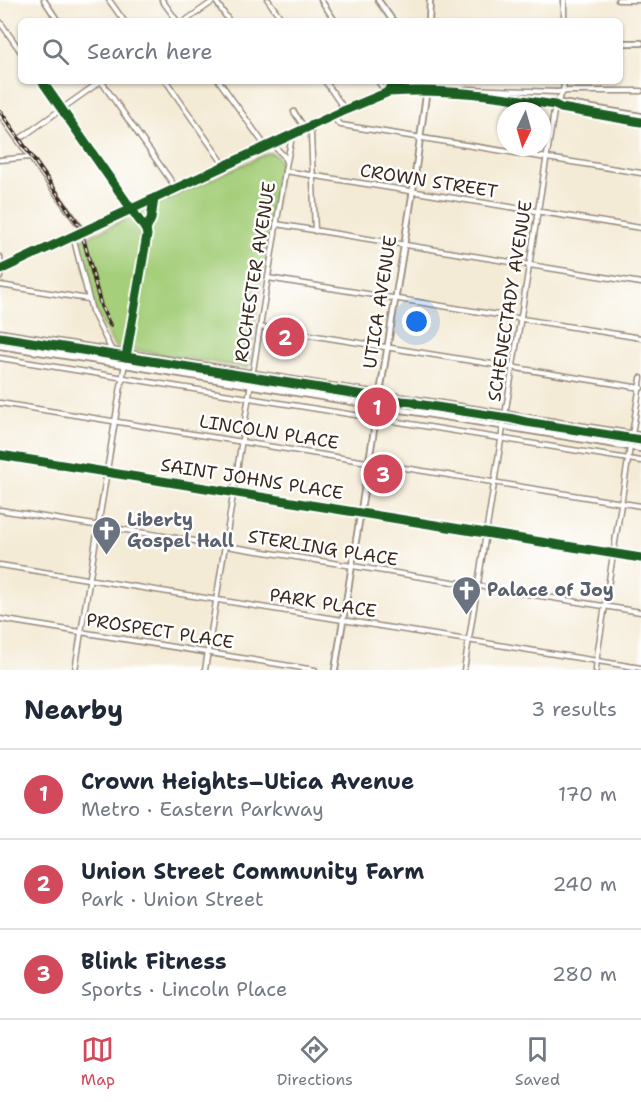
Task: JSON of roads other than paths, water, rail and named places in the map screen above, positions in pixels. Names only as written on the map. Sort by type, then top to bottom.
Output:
[{"type":"main road","points":[[378,0],[391,18]]},
{"type":"main road","points":[[429,18],[430,0]]},
{"type":"main road","points":[[623,43],[641,44]]},
{"type":"main road","points":[[386,93],[400,84]]},
{"type":"main road","name":"UTICA AVENUE","points":[[335,670],[428,84]]},
{"type":"main road","points":[[1,269],[386,93],[427,91],[480,93],[641,122]]},
{"type":"main road","points":[[555,105],[561,103],[641,116]]},
{"type":"main road","points":[[0,346],[641,449]]},
{"type":"street","points":[[44,0],[56,18]]},
{"type":"street","points":[[109,0],[122,18]]},
{"type":"street","points":[[162,0],[175,18]]},
{"type":"street","points":[[189,18],[215,0],[228,18]]},
{"type":"street","points":[[268,0],[281,18]]},
{"type":"street","points":[[321,0],[333,18]]},
{"type":"street","points":[[564,0],[564,18]]},
{"type":"street","points":[[618,0],[641,0]]},
{"type":"street","points":[[0,22],[18,48]]},
{"type":"street","points":[[44,84],[132,209],[147,235],[75,670]]},
{"type":"street","points":[[18,140],[97,84]]},
{"type":"street","points":[[103,84],[176,188]]},
{"type":"street","points":[[168,84],[225,166]]},
{"type":"street","points":[[221,84],[266,147]]},
{"type":"street","points":[[327,84],[345,110]]},
{"type":"street","points":[[380,84],[386,93]]},
{"type":"street","name":"SCHENECTADY AVENUE","points":[[465,670],[546,158],[555,105],[563,92],[564,84]]},
{"type":"street","points":[[456,92],[460,90],[641,91]]},
{"type":"street","points":[[294,112],[311,133],[315,231]]},
{"type":"street","points":[[0,115],[83,231]]},
{"type":"street","points":[[333,116],[341,125],[641,173]]},
{"type":"street","name":"ROCHESTER AVENUE","points":[[205,670],[291,142],[289,136]]},
{"type":"street","name":"ROCHESTER AVENUE","points":[[272,144],[284,156],[286,163]]},
{"type":"street","points":[[0,160],[29,157]]},
{"type":"street","name":"CROWN STREET","points":[[285,171],[641,228]]},
{"type":"street","points":[[146,230],[151,219],[154,198]]},
{"type":"street","points":[[276,224],[641,283]]},
{"type":"street","points":[[73,236],[88,299],[97,323],[112,350]]},
{"type":"street","points":[[0,257],[0,277]]},
{"type":"street","points":[[268,278],[641,338]]},
{"type":"street","points":[[0,285],[88,299]]},
{"type":"street","points":[[260,327],[640,388]]},
{"type":"street","points":[[0,332],[641,435]]},
{"type":"street","points":[[0,358],[641,461]]},
{"type":"street","points":[[596,670],[604,606],[641,378]]},
{"type":"street","name":"LINCOLN PLACE","points":[[0,403],[641,506]]},
{"type":"street","name":"SAINT JOHNS PLACE","points":[[0,455],[641,558]]},
{"type":"street","name":"STERLING PLACE","points":[[0,510],[641,612]]},
{"type":"street","name":"PARK PLACE","points":[[0,565],[641,668]]},
{"type":"street","name":"PROSPECT PLACE","points":[[0,620],[315,670]]},
{"type":"railway","points":[[0,111],[79,225],[101,306],[110,325]]},
{"type":"place","name":"Union Street Community Farm","points":[[285,337]]},
{"type":"place","name":"Crown Heights–Utica Avenue","points":[[377,407]]},
{"type":"place","name":"Blink Fitness","points":[[383,474]]},
{"type":"place","name":"Liberty Gospel Hall","points":[[106,556]]},
{"type":"place","name":"Palace of Joy","points":[[466,616]]}]
